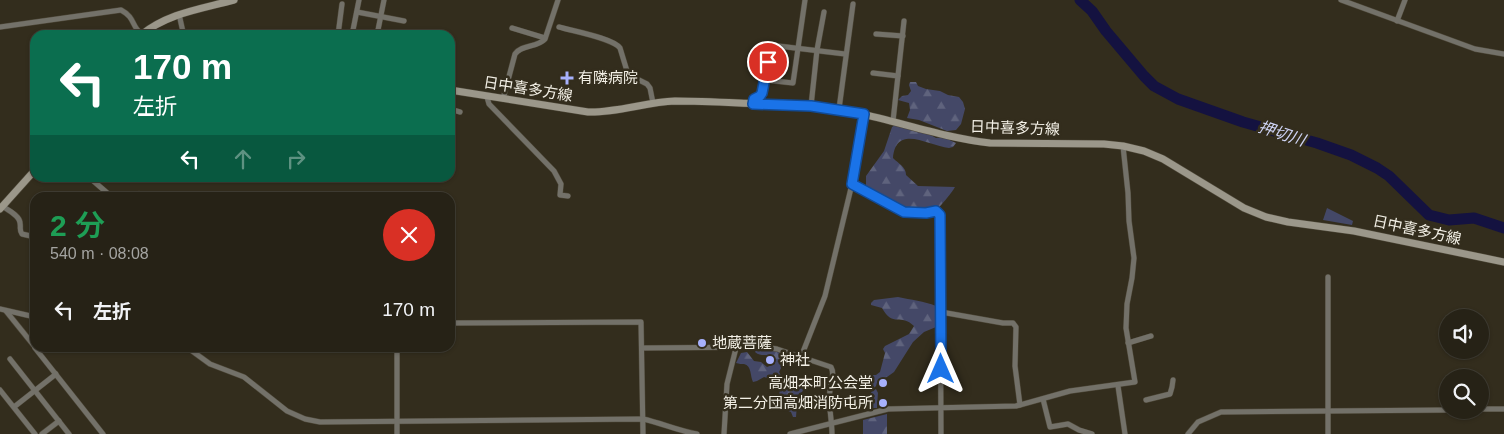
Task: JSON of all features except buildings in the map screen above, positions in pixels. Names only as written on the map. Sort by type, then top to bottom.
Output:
[{"type":"main road","points":[[148,30],[162,20],[234,0]]},
{"type":"main road","name":"日中喜多方線","points":[[455,91],[578,111],[596,112],[675,101],[811,106],[864,114],[959,139],[990,143],[1104,144],[1123,146],[1144,151],[1163,159],[1244,208],[1266,217],[1354,231],[1504,262]]},
{"type":"main road","points":[[1,208],[30,176]]},
{"type":"street","points":[[354,30],[359,0]]},
{"type":"street","points":[[378,30],[384,0]]},
{"type":"street","points":[[504,99],[517,51],[541,43],[545,38],[558,0]]},
{"type":"street","points":[[766,80],[793,83],[805,0]]},
{"type":"street","points":[[1341,0],[1475,49],[1504,54]]},
{"type":"street","points":[[1397,21],[1405,0]]},
{"type":"street","points":[[339,30],[342,4]]},
{"type":"street","points":[[839,109],[852,4]]},
{"type":"street","points":[[0,27],[121,10],[130,15],[138,30]]},
{"type":"street","points":[[357,12],[404,21]]},
{"type":"street","points":[[811,106],[817,50],[824,12]]},
{"type":"street","points":[[180,14],[183,30]]},
{"type":"street","points":[[893,121],[904,22]]},
{"type":"street","points":[[512,28],[545,38]]},
{"type":"street","points":[[559,28],[609,40],[618,45],[627,71],[633,77],[647,84],[650,88],[653,103]]},
{"type":"street","points":[[876,34],[903,36]]},
{"type":"street","points":[[753,104],[754,99],[762,93],[766,80],[770,45],[845,54]]},
{"type":"street","points":[[873,74],[898,76]]},
{"type":"street","points":[[487,97],[489,104],[554,171],[561,184],[560,195],[568,196]]},
{"type":"street","points":[[455,110],[460,112]]},
{"type":"street","points":[[802,357],[825,296],[852,184],[864,114]]},
{"type":"street","points":[[790,434],[888,409],[1020,405],[1078,389],[1118,386],[1135,382],[1126,328],[1127,304],[1134,258],[1123,146]]},
{"type":"street","points":[[95,182],[106,192]]},
{"type":"street","points":[[852,184],[904,212],[926,213],[936,211],[940,215],[942,434]]},
{"type":"street","points":[[1,208],[19,218],[20,231],[22,234],[30,236]]},
{"type":"street","points":[[1328,277],[1328,434]]},
{"type":"street","points":[[2,310],[30,316]]},
{"type":"street","points":[[2,310],[30,341]]},
{"type":"street","points":[[941,312],[1003,323],[1013,323],[1016,327],[1014,361],[1020,405]]},
{"type":"street","points":[[455,323],[641,322],[643,434]]},
{"type":"street","points":[[1128,343],[1152,336]]},
{"type":"street","points":[[642,348],[764,347],[777,349],[831,367],[833,376],[830,401],[832,434]]},
{"type":"street","points":[[724,434],[728,373],[736,348]]},
{"type":"street","points":[[39,352],[103,434]]},
{"type":"street","points":[[194,352],[210,364],[244,377],[287,411],[305,419],[320,422],[643,419],[697,434]]},
{"type":"street","points":[[397,352],[397,434]]},
{"type":"street","points":[[10,359],[69,434]]},
{"type":"street","points":[[14,407],[56,374]]},
{"type":"street","points":[[1146,400],[1170,394],[1172,380]]},
{"type":"street","points":[[1117,434],[1125,433],[1118,386]]},
{"type":"street","points":[[0,391],[35,434]]},
{"type":"street","points":[[1043,399],[1050,427],[1068,424],[1092,434]]},
{"type":"street","points":[[1489,409],[1504,409]]},
{"type":"street","points":[[1188,434],[1198,422],[1221,412],[1439,410]]},
{"type":"street","points":[[42,434],[59,421]]},
{"type":"green space","points":[[910,82],[916,82],[918,86],[926,89],[959,97],[965,109],[961,124],[956,130],[947,131],[919,120],[907,118],[910,110],[909,103],[898,100],[902,96],[908,95],[911,91]]},
{"type":"green space","points":[[897,124],[927,133],[936,138],[943,137],[956,143],[953,147],[949,148],[915,139],[907,139],[900,141],[895,147],[893,158],[903,168],[906,175],[918,186],[955,187],[938,208],[930,210],[911,209],[891,201],[866,187],[866,176],[884,151],[892,127]]},
{"type":"green space","points":[[1327,208],[1353,221],[1352,225],[1323,220]]},
{"type":"green space","points":[[898,297],[936,306],[938,316],[936,327],[924,332],[913,342],[894,372],[887,377],[878,379],[873,389],[865,390],[864,382],[867,375],[876,375],[880,372],[885,346],[909,334],[914,326],[909,322],[894,319],[886,314],[882,308],[871,305],[874,300]]},
{"type":"green space","points":[[762,348],[785,354],[784,362],[779,372],[783,379],[780,382],[764,377],[753,382],[747,365],[736,363],[741,353],[747,352],[754,361],[761,362],[767,367],[775,364],[775,359],[772,357],[755,352],[756,349]]},
{"type":"green space","points":[[800,378],[807,380],[809,384],[801,393],[791,399],[792,403],[797,403],[796,417],[793,417],[791,412],[781,408],[778,399],[780,390],[787,387],[789,382]]},
{"type":"green space","points":[[876,389],[878,393],[877,408],[872,408],[870,402],[871,392]]},
{"type":"green space","points":[[887,414],[887,434],[863,434],[863,420]]},
{"type":"waterway","name":"押切川","points":[[1080,0],[1092,11],[1106,31],[1144,76],[1154,86],[1178,99],[1243,122],[1317,143],[1351,155],[1389,176],[1429,215],[1449,220],[1474,218],[1504,228]]},
{"type":"place","name":"有隣病院","points":[[567,78]]},
{"type":"place","name":"地蔵菩薩","points":[[702,343]]},
{"type":"place","name":"神社","points":[[770,360]]},
{"type":"place","name":"高畑本町公会堂","points":[[883,383]]},
{"type":"place","name":"第二分団高畑消防屯所","points":[[883,403]]},
{"type":"route","points":[[768,62],[762,93],[754,99],[753,104],[811,106],[848,110],[864,114],[852,184],[904,212],[926,213],[936,211],[940,215],[941,369]]}]
